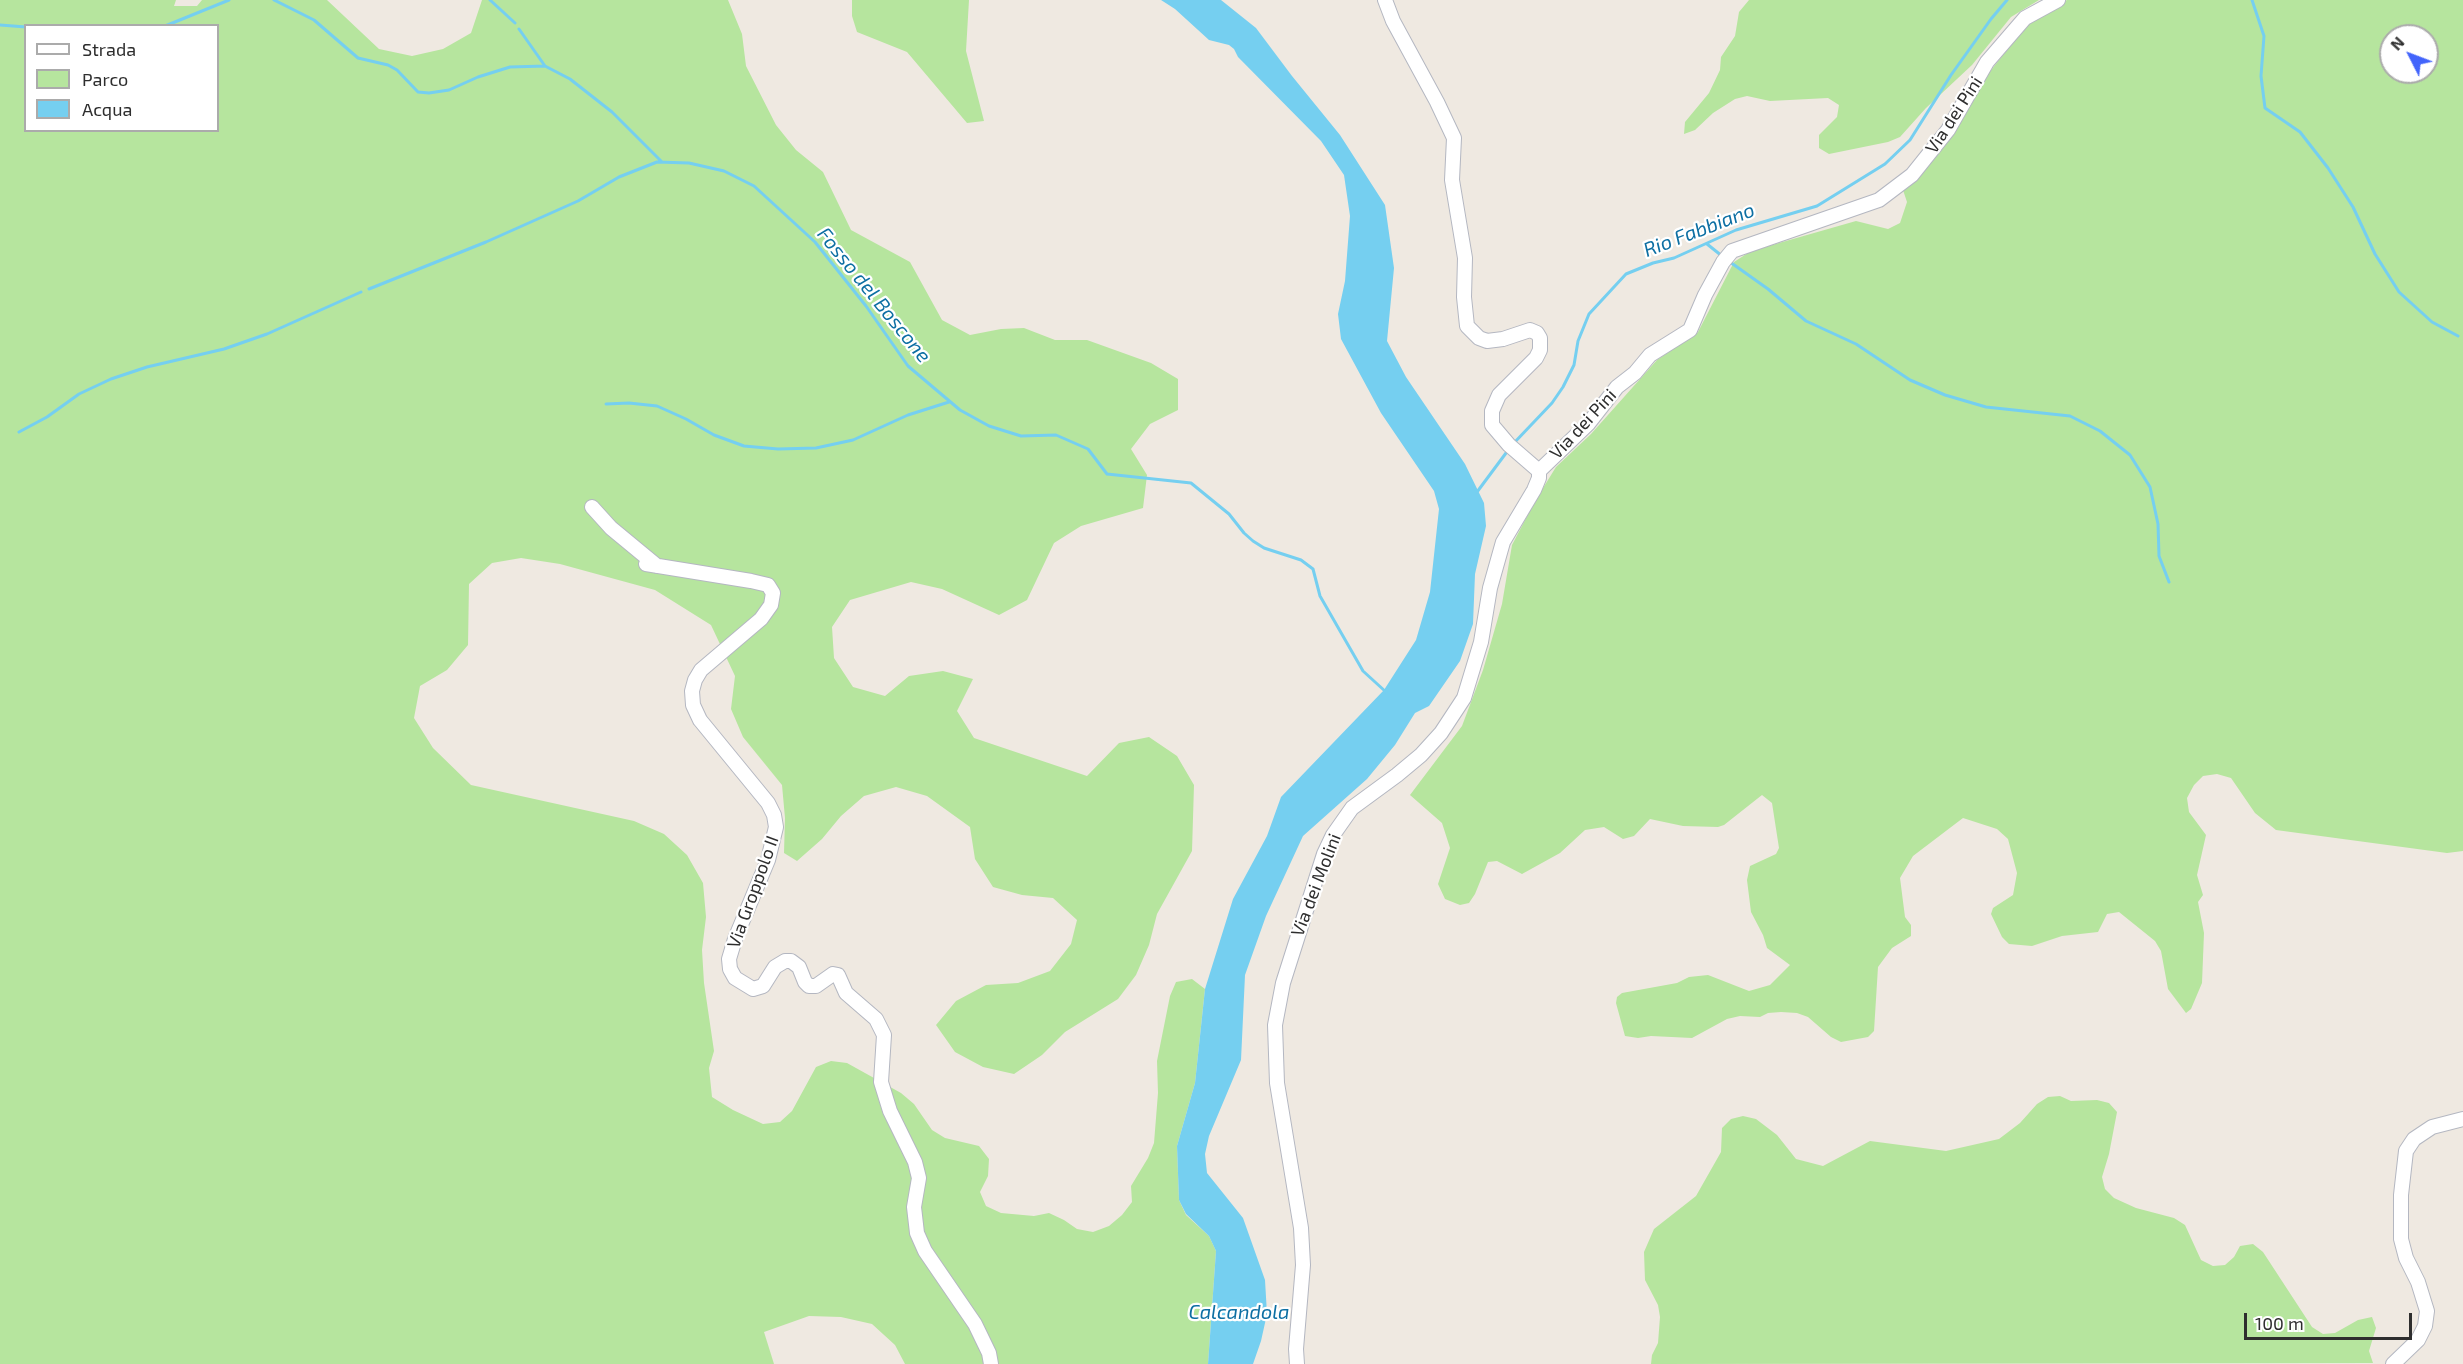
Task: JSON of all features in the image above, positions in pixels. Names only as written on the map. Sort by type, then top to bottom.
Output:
[{"type":"street","name":"Via dei Pini","points":[[1385,0],[1393,21],[1454,138],[1452,180],[1465,258],[1464,297],[1467,326],[1479,338],[1487,341],[1503,339],[1530,330],[1540,338],[1540,350],[1536,358],[1499,395],[1492,411],[1492,425],[1509,445],[1537,469],[1588,424],[1617,387],[1635,373],[1650,355],[1690,330],[1705,295],[1723,262],[1732,251],[1879,200],[1912,175],[1948,130],[1987,62],[2025,18],[2058,0]]},
{"type":"street","name":"Via dei Molini","points":[[1297,1364],[1296,1349],[1303,1265],[1300,1227],[1277,1083],[1275,1025],[1283,983],[1324,854],[1333,835],[1352,808],[1421,755],[1441,733],[1464,698],[1481,642],[1490,588],[1503,542],[1534,490],[1539,478],[1537,469]]},
{"type":"street","name":"Via Groppolo II","points":[[592,507],[611,528],[653,566],[751,581],[768,585],[773,592],[771,605],[761,619],[701,670],[692,691],[693,705],[700,720],[750,778],[768,803],[776,827],[768,860],[742,918],[729,959],[730,969],[735,978],[753,988],[763,986],[776,967],[784,961],[790,961],[800,967],[805,982],[809,986],[816,986],[833,974],[838,975],[846,993],[876,1019],[884,1035],[881,1082],[890,1111],[915,1162],[919,1178],[914,1207],[917,1233],[925,1251],[975,1324],[989,1353],[991,1364]]},
{"type":"street","points":[[2393,1364],[2418,1340],[2425,1326],[2427,1311],[2401,1239],[2401,1195],[2406,1151],[2414,1139],[2432,1127],[2463,1119]]},
{"type":"green space","points":[[0,0],[176,0],[174,6],[197,6],[202,0],[327,0],[379,49],[412,56],[443,49],[471,33],[482,0],[728,0],[742,34],[746,66],[776,125],[796,150],[823,172],[851,230],[910,262],[942,320],[970,335],[1001,329],[1024,328],[1055,340],[1087,340],[1151,363],[1178,379],[1178,410],[1150,424],[1131,449],[1147,475],[1143,508],[1081,526],[1054,543],[1027,600],[999,615],[942,589],[911,582],[850,600],[832,627],[834,658],[853,687],[885,696],[909,676],[943,671],[973,679],[957,711],[974,738],[1087,776],[1119,743],[1149,737],[1177,756],[1194,785],[1192,851],[1157,914],[1149,945],[1136,975],[1118,999],[1065,1032],[1042,1055],[1014,1074],[983,1067],[955,1052],[936,1025],[956,1001],[986,985],[1018,983],[1050,971],[1071,944],[1077,920],[1053,898],[1022,895],[993,887],[975,859],[970,827],[927,796],[896,787],[864,796],[797,861],[784,853],[785,818],[782,785],[743,737],[731,709],[735,676],[711,625],[655,590],[560,564],[521,558],[492,563],[469,584],[468,645],[447,670],[420,686],[414,718],[433,748],[471,785],[634,821],[664,834],[687,855],[703,883],[706,917],[702,950],[704,983],[714,1051],[709,1068],[712,1097],[763,1124],[780,1122],[792,1111],[816,1067],[831,1061],[847,1063],[901,1093],[914,1104],[932,1130],[945,1138],[979,1146],[989,1159],[988,1176],[980,1192],[986,1206],[1001,1213],[1034,1216],[1049,1213],[1077,1229],[1093,1232],[1109,1226],[1132,1202],[1131,1186],[1154,1143],[1158,1093],[1157,1061],[1170,996],[1176,982],[1192,979],[1205,989],[1195,1083],[1177,1146],[1179,1200],[1186,1215],[1209,1236],[1216,1251],[1208,1364],[905,1364],[895,1345],[872,1324],[841,1317],[809,1316],[764,1332],[774,1364],[0,1364]]},
{"type":"green space","points":[[852,0],[969,0],[966,51],[984,121],[967,123],[907,52],[857,32],[852,16]]},
{"type":"green space","points":[[1749,0],[2039,0],[2011,17],[1972,65],[1926,108],[1900,137],[1888,142],[1829,154],[1819,148],[1819,135],[1837,117],[1839,105],[1828,98],[1770,101],[1747,96],[1735,99],[1713,113],[1695,130],[1684,134],[1685,122],[1709,93],[1720,70],[1721,57],[1735,36],[1739,12]]},
{"type":"green space","points":[[2067,0],[2463,0],[2463,851],[2447,853],[2276,830],[2255,813],[2231,778],[2217,774],[2203,776],[2194,785],[2187,798],[2189,812],[2206,835],[2197,875],[2203,895],[2198,902],[2204,933],[2202,983],[2191,1009],[2186,1013],[2168,989],[2161,951],[2155,941],[2119,912],[2107,914],[2098,932],[2062,936],[2032,946],[2009,944],[2002,937],[1991,914],[1993,908],[2013,895],[2017,873],[2008,839],[1997,829],[1963,818],[1913,856],[1900,878],[1905,917],[1911,925],[1911,936],[1892,948],[1878,967],[1874,1031],[1868,1037],[1841,1042],[1831,1037],[1808,1017],[1797,1013],[1781,1012],[1768,1013],[1760,1017],[1740,1016],[1727,1019],[1692,1038],[1625,1036],[1616,1003],[1617,997],[1622,993],[1677,983],[1689,977],[1708,975],[1749,991],[1770,985],[1790,965],[1767,948],[1751,912],[1747,880],[1750,866],[1776,854],[1779,848],[1772,803],[1762,795],[1724,825],[1718,827],[1683,826],[1650,819],[1634,836],[1623,839],[1604,827],[1585,830],[1560,853],[1522,874],[1497,861],[1488,862],[1475,894],[1469,903],[1460,905],[1445,899],[1438,884],[1450,848],[1442,823],[1410,795],[1462,726],[1483,670],[1502,604],[1512,545],[1556,467],[1591,434],[1657,360],[1698,332],[1734,262],[1751,251],[1856,221],[1888,229],[1900,223],[1907,202],[1903,190],[1916,180],[1943,147],[1984,79],[2029,22]]},
{"type":"green space","points":[[2060,1096],[2071,1101],[2097,1100],[2109,1103],[2117,1112],[2102,1177],[2105,1189],[2114,1198],[2136,1208],[2174,1218],[2185,1225],[2201,1260],[2213,1266],[2225,1265],[2234,1257],[2240,1246],[2253,1244],[2263,1252],[2312,1327],[2323,1334],[2335,1333],[2358,1320],[2372,1317],[2376,1328],[2369,1351],[2373,1363],[1651,1364],[1652,1355],[1658,1343],[1660,1317],[1658,1305],[1645,1280],[1644,1252],[1654,1229],[1696,1196],[1721,1152],[1722,1128],[1731,1119],[1743,1116],[1756,1119],[1777,1135],[1796,1159],[1823,1166],[1870,1141],[1946,1151],[1999,1139],[2020,1123],[2037,1104],[2048,1097]]},
{"type":"water","name":"Calcandola","points":[[1161,0],[1221,0],[1256,28],[1340,135],[1385,205],[1394,268],[1387,341],[1406,377],[1465,464],[1484,503],[1486,526],[1475,574],[1473,624],[1460,661],[1429,706],[1415,713],[1395,745],[1367,779],[1303,836],[1266,916],[1245,975],[1241,1060],[1209,1136],[1205,1154],[1207,1173],[1243,1218],[1265,1280],[1267,1314],[1253,1364],[1208,1364],[1216,1251],[1209,1236],[1186,1214],[1179,1200],[1177,1146],[1195,1083],[1205,989],[1233,899],[1267,836],[1281,797],[1384,690],[1416,640],[1430,592],[1439,509],[1434,491],[1381,413],[1341,339],[1338,314],[1345,281],[1350,216],[1344,175],[1321,141],[1238,57],[1234,49],[1229,45],[1209,40],[1175,9]]},
{"type":"waterway","name":"Fosso del Boscone","points":[[170,24],[229,0]]},
{"type":"waterway","name":"Fosso del Boscone","points":[[274,0],[314,20],[358,58],[388,65],[397,70],[418,92],[449,90],[478,77],[510,67],[545,66],[570,79],[612,112],[661,161]]},
{"type":"waterway","points":[[490,0],[515,23]]},
{"type":"waterway","name":"Rio Fabbiano","points":[[1513,444],[1552,403],[1563,387],[1574,365],[1578,341],[1589,314],[1626,274],[1653,263],[1674,258],[1736,230],[1817,206],[1885,164],[1910,140],[1951,75],[2007,0]]},
{"type":"waterway","points":[[2252,0],[2264,36],[2261,76],[2265,108],[2300,132],[2328,168],[2353,207],[2375,254],[2399,292],[2432,322],[2458,336]]},
{"type":"waterway","name":"Fosso del Boscone","points":[[0,25],[24,27]]},
{"type":"waterway","points":[[519,29],[545,66]]},
{"type":"waterway","name":"Fosso del Boscone","points":[[369,289],[486,242],[578,201],[619,177],[657,162],[689,163],[724,171],[754,186],[815,242],[866,306],[908,366],[960,410],[989,426],[1021,436],[1056,435],[1088,449],[1107,474],[1191,483],[1229,514],[1253,541],[1264,548],[1301,560],[1313,569],[1320,596],[1363,671],[1386,692]]},
{"type":"waterway","points":[[1707,244],[1722,256]]},
{"type":"waterway","points":[[1730,262],[1768,289],[1806,321],[1856,344],[1910,380],[1945,395],[1986,407],[2070,416],[2100,431],[2130,455],[2150,487],[2158,524],[2159,556],[2169,582]]},
{"type":"waterway","points":[[19,432],[47,417],[79,394],[111,379],[147,367],[224,349],[267,334],[361,292]]},
{"type":"waterway","points":[[606,404],[629,403],[657,406],[714,435],[744,446],[778,449],[816,448],[853,440],[908,415],[949,402]]},
{"type":"waterway","name":"Rio Fabbiano","points":[[1477,492],[1509,449]]}]
